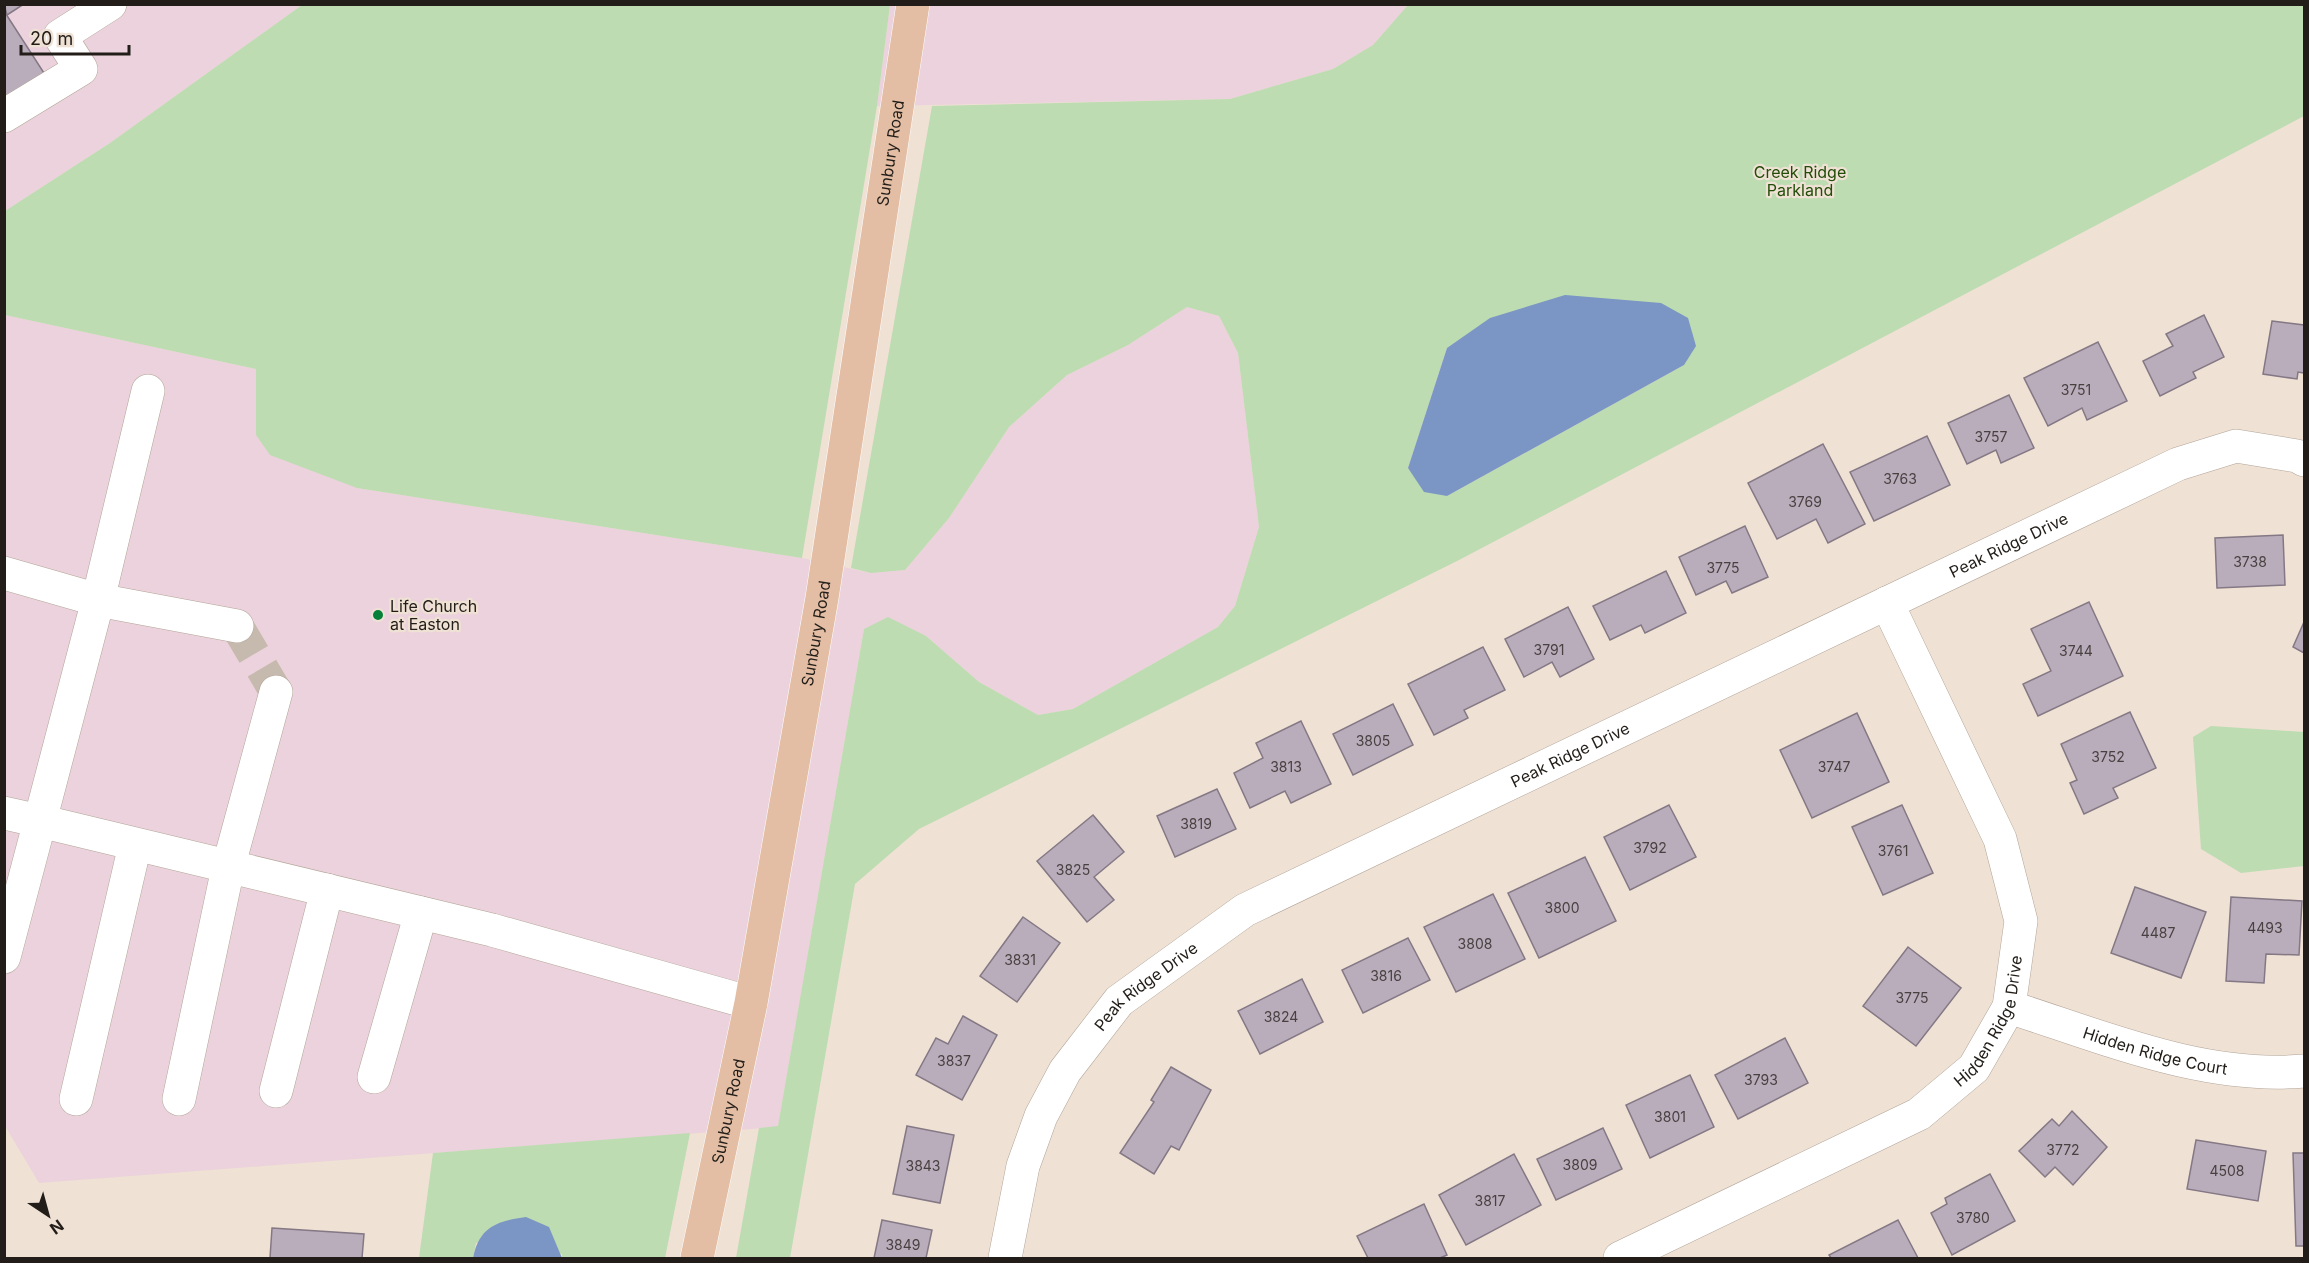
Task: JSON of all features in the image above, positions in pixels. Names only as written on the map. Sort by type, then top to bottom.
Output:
[{"type":"main road","name":"Sunbury Road","points":[[697,1258],[751,1003],[822,598],[913,4]]},
{"type":"street","points":[[4,116],[81,69],[60,36],[110,4]]},
{"type":"street","points":[[4,957],[98,600],[148,391]]},
{"type":"street","name":"Peak Ridge Drive","points":[[1005,1258],[1023,1166],[1041,1116],[1065,1071],[1119,1001],[1245,910],[2178,464],[2236,446],[2297,456],[2304,460]]},
{"type":"street","points":[[4,573],[98,600],[237,626]]},
{"type":"street","name":"Hidden Ridge Drive","points":[[1620,1258],[1919,1114],[1974,1068],[2009,1007],[2021,921],[2000,839],[1887,603]]},
{"type":"street","points":[[178,1099],[228,867],[276,692]]},
{"type":"street","points":[[4,813],[492,930],[751,1003]]},
{"type":"street","points":[[76,1099],[135,845]]},
{"type":"street","points":[[276,1091],[327,891]]},
{"type":"street","points":[[374,1077],[421,913]]},
{"type":"street","name":"Hidden Ridge Court","points":[[2009,1007],[2145,1050],[2229,1071],[2304,1071]]},
{"type":"shaded area","points":[[5,5],[302,5],[110,143],[5,211]]},
{"type":"shaded area","points":[[890,5],[1408,5],[1373,45],[1333,69],[1230,99],[877,106]]},
{"type":"shaded area","points":[[1187,307],[1219,316],[1238,353],[1259,527],[1235,606],[1218,627],[1073,709],[1038,715],[979,682],[926,636],[864,629],[778,1127],[39,1183],[5,1126],[5,315],[256,369],[256,435],[357,488],[802,558],[871,573],[905,570],[949,518],[1009,427],[1067,375],[1128,345]]},
{"type":"green space","points":[[302,5],[890,5],[877,106],[802,558],[357,488],[270,455],[256,435],[256,369],[5,315],[5,211],[110,143]]},
{"type":"green space","name":"Creek Ridge Parkland","points":[[1408,5],[2304,5],[2304,116],[1459,560],[919,829],[855,884],[790,1258],[736,1258],[759,1128],[778,1126],[864,629],[888,617],[926,636],[979,682],[1038,715],[1073,709],[1218,627],[1235,606],[1259,527],[1238,353],[1219,316],[1187,307],[1128,345],[1067,375],[1009,427],[949,518],[905,570],[871,573],[851,568],[932,106],[1230,99],[1333,69],[1373,45]],"holes":[[[1447,348],[1684,365],[1447,496],[1408,468]]]},
{"type":"green space","points":[[2211,726],[2304,732],[2304,866],[2241,873],[2201,849],[2193,737]]},
{"type":"green space","points":[[690,1133],[665,1258],[562,1258],[562,1254],[476,1243],[473,1258],[419,1258],[433,1153]]},
{"type":"water","points":[[1565,295],[1661,303],[1688,318],[1696,346],[1684,365],[1447,496],[1424,492],[1408,468],[1447,348],[1490,318]]},
{"type":"water","points":[[526,1217],[549,1227],[562,1258],[473,1258],[480,1239],[491,1227]]},
{"type":"building","points":[[4,4],[24,4],[7,15]]},
{"type":"building","points":[[4,11],[44,73],[4,99]]},
{"type":"building","points":[[2204,315],[2224,357],[2193,372],[2196,378],[2160,396],[2143,361],[2173,346],[2166,334]]},
{"type":"building","points":[[2272,321],[2304,325],[2304,373],[2298,372],[2297,379],[2263,374]]},
{"type":"building","points":[[2098,342],[2127,401],[2087,420],[2082,408],[2048,426],[2024,378]]},
{"type":"building","points":[[2009,395],[2034,448],[2001,463],[1996,450],[1967,464],[1948,423]]},
{"type":"building","points":[[1927,436],[1950,485],[1874,521],[1850,472]]},
{"type":"building","points":[[1823,444],[1865,524],[1828,543],[1816,519],[1777,539],[1748,483]]},
{"type":"building","points":[[1745,526],[1768,577],[1732,593],[1726,581],[1696,595],[1679,557]]},
{"type":"building","points":[[2283,535],[2285,585],[2217,588],[2215,538]]},
{"type":"building","points":[[1666,571],[1686,613],[1645,633],[1641,625],[1610,640],[1593,606]]},
{"type":"building","points":[[2089,602],[2123,676],[2038,716],[2023,684],[2051,671],[2031,629]]},
{"type":"building","points":[[1568,607],[1594,659],[1560,677],[1552,662],[1524,677],[1505,639]]},
{"type":"building","points":[[2304,622],[2304,653],[2293,647]]},
{"type":"building","points":[[1483,647],[1505,690],[1464,710],[1468,718],[1434,735],[1408,684]]},
{"type":"building","points":[[1393,704],[1413,745],[1353,775],[1333,734]]},
{"type":"building","points":[[2130,712],[2156,768],[2113,788],[2118,798],[2084,814],[2070,783],[2077,780],[2061,744]]},
{"type":"building","points":[[1857,713],[1889,782],[1812,818],[1780,750]]},
{"type":"building","points":[[1301,721],[1331,784],[1291,803],[1285,791],[1250,808],[1234,773],[1263,758],[1256,743]]},
{"type":"building","points":[[1217,789],[1236,829],[1175,857],[1157,816]]},
{"type":"building","points":[[1669,805],[1696,857],[1630,890],[1604,837]]},
{"type":"building","points":[[1902,805],[1933,873],[1883,895],[1852,827]]},
{"type":"building","points":[[1093,815],[1124,852],[1094,877],[1114,900],[1087,922],[1037,861]]},
{"type":"building","points":[[1585,857],[1616,921],[1539,958],[1508,893]]},
{"type":"building","points":[[2135,887],[2206,912],[2181,978],[2111,953]]},
{"type":"building","points":[[1493,894],[1525,959],[1456,992],[1424,927]]},
{"type":"building","points":[[2231,897],[2302,901],[2299,955],[2266,954],[2264,983],[2226,981]]},
{"type":"building","points":[[1023,917],[1060,943],[1017,1002],[980,976]]},
{"type":"building","points":[[1408,938],[1430,980],[1363,1013],[1342,970]]},
{"type":"building","points":[[1908,947],[1961,988],[1916,1046],[1863,1006]]},
{"type":"building","points":[[1302,979],[1323,1022],[1260,1054],[1238,1011]]},
{"type":"building","points":[[963,1016],[997,1035],[962,1100],[916,1075],[936,1038],[948,1044]]},
{"type":"building","points":[[1785,1038],[1808,1083],[1738,1119],[1715,1075]]},
{"type":"building","points":[[1171,1067],[1211,1090],[1179,1150],[1171,1146],[1154,1174],[1120,1153],[1154,1102],[1151,1100]]},
{"type":"building","points":[[1690,1075],[1714,1127],[1650,1158],[1626,1105]]},
{"type":"building","points":[[2072,1111],[2107,1147],[2073,1185],[2055,1167],[2045,1177],[2019,1151],[2052,1119],[2059,1126]]},
{"type":"building","points":[[907,1126],[954,1135],[940,1203],[893,1194]]},
{"type":"building","points":[[1603,1128],[1622,1169],[1556,1200],[1537,1159]]},
{"type":"building","points":[[2196,1140],[2266,1151],[2258,1201],[2187,1189]]},
{"type":"building","points":[[2293,1153],[2304,1153],[2304,1246],[2296,1246]]},
{"type":"building","points":[[1514,1154],[1541,1205],[1466,1245],[1439,1195]]},
{"type":"building","points":[[1990,1174],[2015,1221],[1952,1255],[1931,1213],[1947,1204],[1945,1198]]},
{"type":"building","points":[[1424,1204],[1447,1255],[1440,1258],[1368,1258],[1357,1236]]},
{"type":"building","points":[[882,1220],[932,1230],[926,1258],[874,1258]]},
{"type":"building","points":[[1898,1220],[1918,1258],[1831,1258],[1829,1255]]},
{"type":"building","points":[[272,1228],[364,1234],[362,1258],[270,1258]]},
{"type":"tunnel","points":[[237,626],[276,692]]},
{"type":"place","name":"Life Church at Easton","points":[[378,615]]}]
